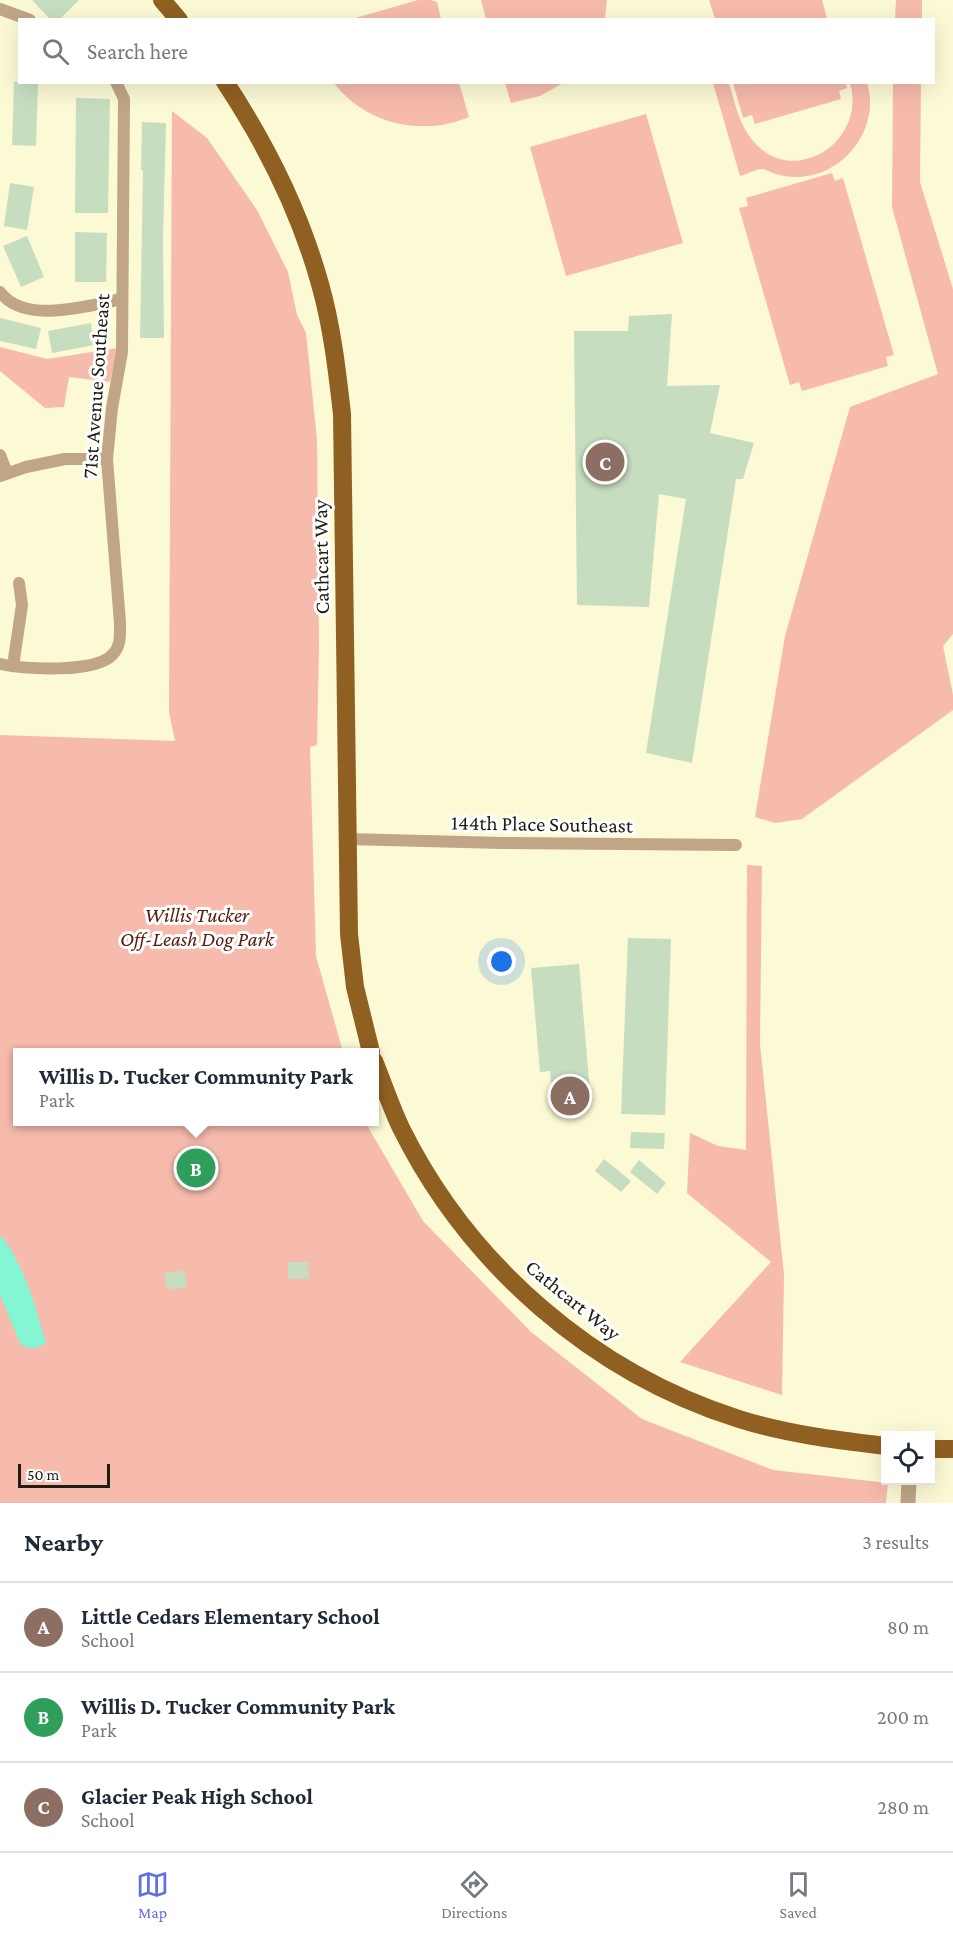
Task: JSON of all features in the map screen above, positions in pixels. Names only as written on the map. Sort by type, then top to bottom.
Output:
[{"type":"main road","points":[[162,0],[177,18]]},
{"type":"main road","name":"Cathcart Way","points":[[226,84],[268,154],[297,219],[320,283],[333,344],[342,414],[349,934],[355,987],[370,1048]]},
{"type":"main road","name":"Cathcart Way","points":[[379,1071],[401,1128],[441,1196],[488,1256],[531,1300],[592,1349],[671,1393],[739,1419],[820,1438],[881,1446]]},
{"type":"main road","points":[[935,1449],[953,1449]]},
{"type":"street","points":[[0,9],[25,18]]},
{"type":"street","name":"71st Avenue Southeast","points":[[13,666],[46,668],[99,663],[113,655],[120,644],[107,459],[111,408],[122,352],[123,99],[117,84]]},
{"type":"street","points":[[0,292],[7,301],[30,309],[52,311],[75,309],[122,299]]},
{"type":"street","points":[[0,455],[3,475],[26,467],[65,459],[107,459]]},
{"type":"street","points":[[0,664],[13,666],[22,605],[20,584]]},
{"type":"street","name":"144th Place Southeast","points":[[347,839],[736,845]]},
{"type":"street","points":[[908,1503],[909,1485]]},
{"type":"green space","points":[[418,0],[431,0],[437,2],[441,18],[355,18]]},
{"type":"green space","points":[[481,0],[607,0],[605,18],[486,18]]},
{"type":"green space","points":[[709,0],[822,0],[827,18],[715,18]]},
{"type":"green space","points":[[896,0],[922,0],[922,18],[895,18]]},
{"type":"green space","points":[[335,84],[459,84],[469,117],[451,123],[414,126],[378,117],[347,97]]},
{"type":"green space","points":[[506,84],[561,84],[540,96],[511,103]]},
{"type":"green space","points":[[713,84],[729,84],[741,121],[754,142],[770,155],[788,160],[806,159],[823,152],[838,140],[848,124],[852,104],[850,84],[867,84],[870,98],[865,129],[849,154],[837,164],[823,172],[800,177],[776,174],[763,169],[740,176]]},
{"type":"green space","points":[[733,84],[846,84],[847,88],[839,91],[841,99],[755,124],[752,115],[743,118]]},
{"type":"green space","points":[[893,84],[921,84],[920,182],[953,289],[953,634],[943,646],[953,695],[953,710],[802,819],[775,823],[755,817],[785,636],[850,407],[938,374],[892,207]]},
{"type":"green space","name":"Willis Tucker Off-Leash Dog Park","points":[[172,111],[207,138],[257,210],[288,272],[297,315],[306,333],[317,440],[319,646],[317,745],[310,747],[316,956],[342,1048],[13,1048],[13,1126],[367,1126],[423,1221],[531,1332],[642,1419],[773,1470],[881,1482],[881,1485],[888,1485],[886,1503],[0,1503],[0,735],[175,741],[169,712]]},
{"type":"green space","points":[[646,114],[683,243],[566,276],[530,147]]},
{"type":"green space","points":[[832,173],[835,181],[843,178],[894,355],[886,357],[888,366],[802,391],[799,382],[790,385],[739,208],[748,206],[746,198]]},
{"type":"green space","points":[[0,347],[47,359],[118,348],[110,382],[69,377],[64,407],[45,408],[0,371]]},
{"type":"green space","points":[[747,865],[762,866],[760,1044],[784,1275],[782,1395],[680,1362],[771,1262],[687,1193],[690,1133],[718,1146],[746,1150]]},
{"type":"water","points":[[0,1237],[3,1238],[18,1263],[34,1302],[46,1343],[37,1348],[24,1347],[19,1341],[0,1295]]},
{"type":"building","points":[[32,0],[79,0],[61,18],[49,18]]},
{"type":"building","points":[[14,82],[38,84],[36,146],[12,145]]},
{"type":"building","points":[[76,98],[110,99],[108,213],[75,213]]},
{"type":"building","points":[[142,122],[166,123],[163,238],[164,338],[140,338]]},
{"type":"building","points":[[10,183],[34,187],[27,230],[4,226]]},
{"type":"building","points":[[75,232],[107,233],[106,282],[75,282]]},
{"type":"building","points":[[27,236],[44,277],[21,287],[3,246]]},
{"type":"building","points":[[672,314],[667,386],[720,385],[710,433],[754,443],[743,479],[736,479],[692,763],[646,753],[686,499],[659,494],[649,607],[577,605],[574,331],[628,331],[629,316]]},
{"type":"building","points":[[0,318],[41,328],[36,349],[0,341]]},
{"type":"building","points":[[91,323],[94,345],[52,353],[48,331]]},
{"type":"building","points":[[628,938],[671,939],[665,1115],[621,1114]]},
{"type":"building","points":[[579,964],[591,1104],[553,1107],[550,1071],[540,1072],[531,968]]},
{"type":"building","points":[[631,1132],[665,1133],[664,1149],[630,1148]]},
{"type":"building","points":[[604,1159],[631,1181],[621,1192],[595,1171]]},
{"type":"building","points":[[639,1160],[666,1183],[657,1194],[630,1172]]},
{"type":"building","points":[[288,1262],[308,1262],[309,1279],[288,1279]]},
{"type":"building","points":[[185,1271],[186,1288],[166,1289],[165,1272]]},
{"type":"place","name":"Glacier Peak High School","points":[[605,462]]},
{"type":"place","name":"Little Cedars Elementary School","points":[[570,1096]]},
{"type":"place","name":"Willis D. Tucker Community Park","points":[[196,1168]]}]
